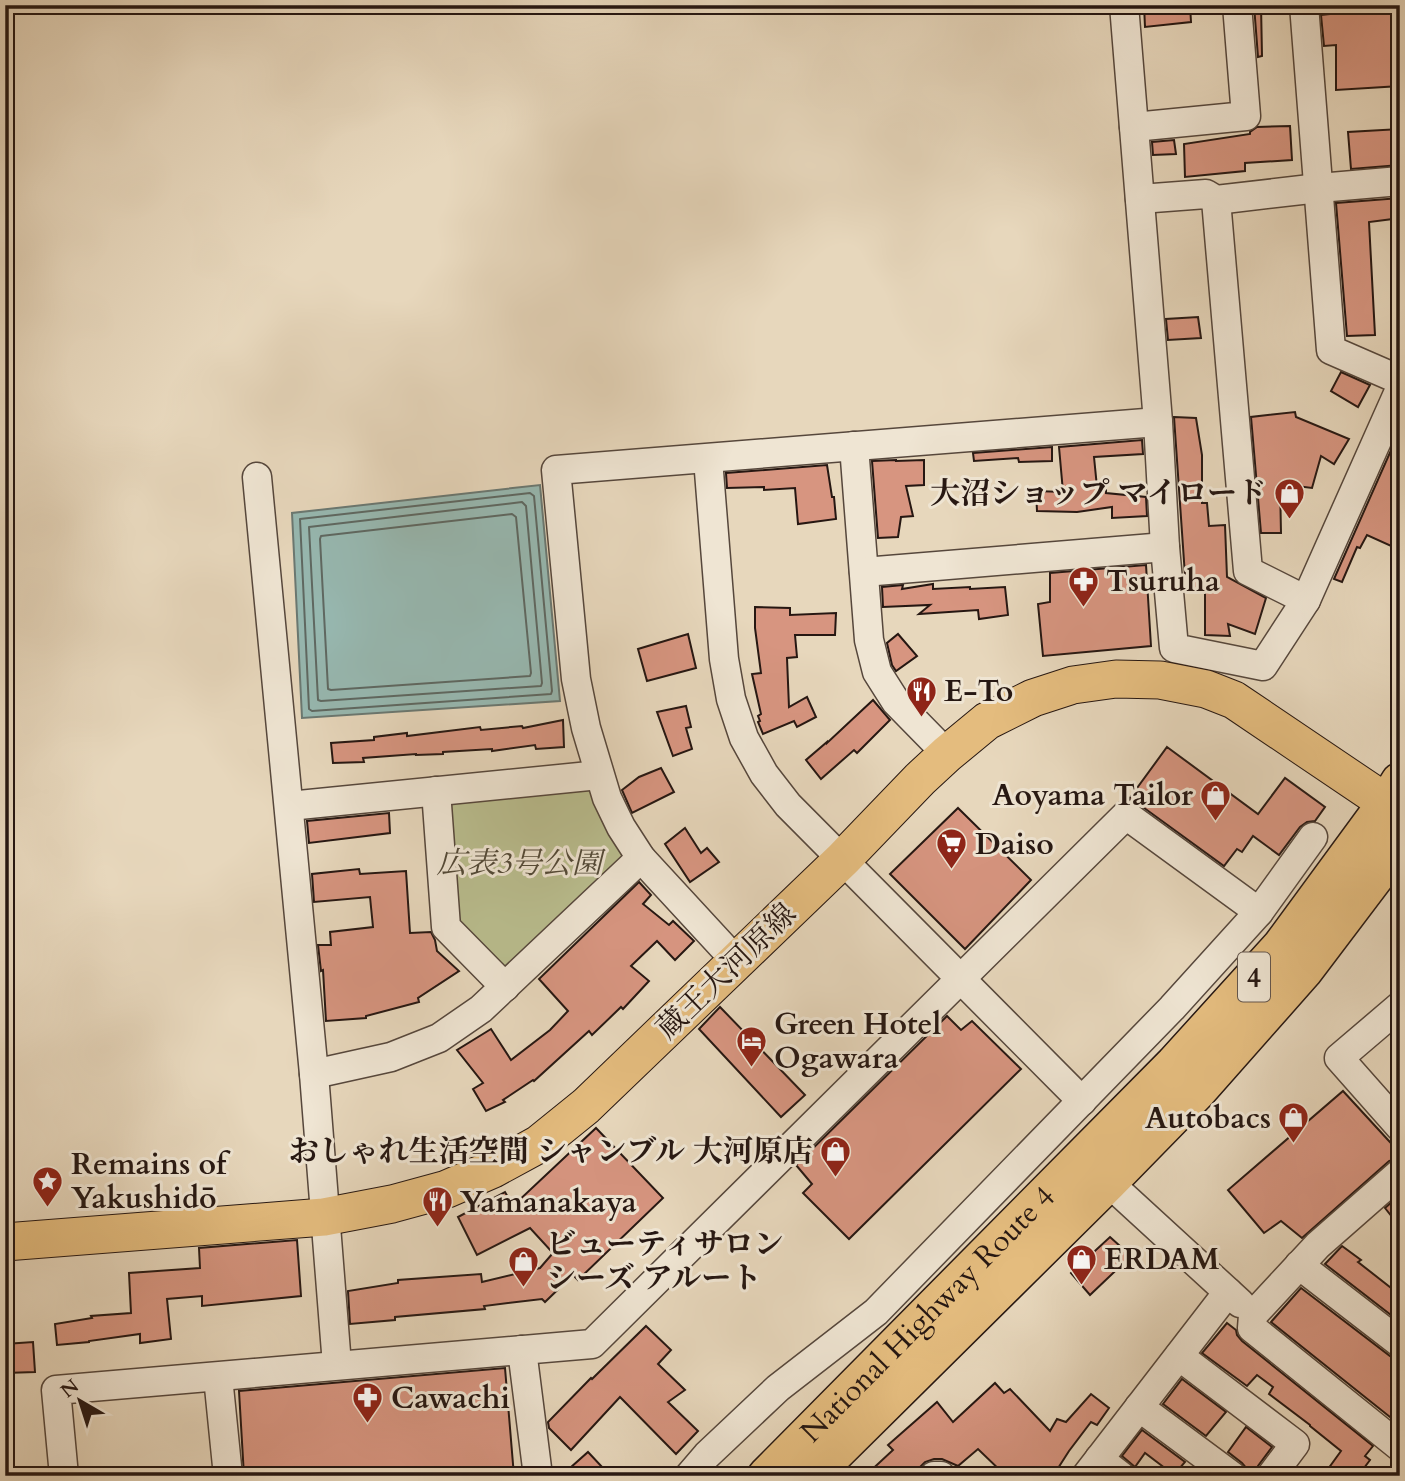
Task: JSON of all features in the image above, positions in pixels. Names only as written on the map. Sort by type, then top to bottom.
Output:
[{"type":"highway","name":"4","points":[[1097,1168],[1175,1064],[1282,946],[1396,799]]},
{"type":"highway","name":"4","points":[[1097,1168],[1197,1091],[1304,971],[1400,843]]},
{"type":"highway","name":"National Highway Route 4","points":[[767,1476],[1097,1168]]},
{"type":"highway","name":"National Highway Route 4","points":[[811,1476],[1097,1168]]},
{"type":"main road","name":"蔵王大河原線","points":[[5,1242],[324,1217],[392,1204],[447,1189],[493,1169],[539,1144],[586,1106],[843,859],[947,754],[987,721],[1033,698],[1073,685],[1116,679],[1160,680],[1206,688],[1234,700],[1396,799]]},
{"type":"street","points":[[1124,5],[1174,648],[1263,666],[1306,600],[1400,389]]},
{"type":"street","points":[[1134,127],[1246,116],[1237,5]]},
{"type":"street","points":[[1304,5],[1331,350],[1400,380]]},
{"type":"street","points":[[1140,199],[1206,194],[1216,200],[1400,181]]},
{"type":"street","points":[[1216,200],[1248,571],[1306,600]]},
{"type":"street","points":[[736,961],[641,858],[621,827],[599,775],[576,679],[556,470],[1158,422]]},
{"type":"street","points":[[854,446],[869,640],[877,672],[896,702],[947,754]]},
{"type":"street","points":[[708,459],[724,659],[731,699],[744,738],[764,774],[788,805],[1082,1101]]},
{"type":"street","points":[[257,477],[314,1074],[337,1365]]},
{"type":"street","points":[[864,572],[1165,547]]},
{"type":"street","points":[[289,806],[599,775]]},
{"type":"street","points":[[436,791],[446,927],[505,987]]},
{"type":"street","points":[[64,1476],[56,1390],[592,1344],[1126,815],[1259,912]]},
{"type":"street","points":[[689,1476],[707,1455],[778,1388],[876,1312],[1172,1008],[1259,912],[1313,838]]},
{"type":"street","points":[[314,1074],[391,1057],[439,1038],[481,1009],[641,858]]},
{"type":"street","points":[[1400,1006],[1339,1058],[1400,1127]]},
{"type":"street","points":[[1097,1168],[1253,1315]]},
{"type":"street","points":[[1400,1172],[1299,1265],[1253,1315],[1252,1328],[1400,1447]]},
{"type":"street","points":[[1299,1265],[1400,1343]]},
{"type":"street","points":[[1102,1470],[1139,1407],[1228,1292]]},
{"type":"street","points":[[522,1350],[538,1476]]},
{"type":"street","points":[[1179,1356],[1295,1444],[1271,1476]]},
{"type":"street","points":[[218,1377],[228,1476]]},
{"type":"street","points":[[1139,1407],[1232,1476]]},
{"type":"street","points":[[934,1476],[941,1476]]},
{"type":"green space","name":"広表3号公園","points":[[595,788],[626,856],[501,972],[455,924],[448,800]]},
{"type":"water","points":[[540,485],[560,701],[302,718],[292,513]]},
{"type":"building","points":[[1144,5],[1190,5],[1191,22],[1145,27]]},
{"type":"building","points":[[1254,5],[1261,5],[1262,56],[1258,57]]},
{"type":"building","points":[[1400,10],[1400,86],[1336,90],[1336,45],[1324,46],[1321,15]]},
{"type":"building","points":[[1290,126],[1292,160],[1245,163],[1245,171],[1185,177],[1184,144],[1250,134],[1257,127]]},
{"type":"building","points":[[1400,129],[1400,165],[1351,169],[1348,132]]},
{"type":"building","points":[[1174,140],[1176,154],[1153,155],[1152,142]]},
{"type":"building","points":[[1400,198],[1400,218],[1369,222],[1375,335],[1347,336],[1336,203]]},
{"type":"building","points":[[1198,317],[1201,338],[1168,340],[1166,319]]},
{"type":"building","points":[[1341,372],[1370,385],[1358,407],[1331,391]]},
{"type":"building","points":[[1295,412],[1296,417],[1349,439],[1334,464],[1321,456],[1312,488],[1280,484],[1281,533],[1261,533],[1251,417]]},
{"type":"building","points":[[1174,417],[1196,418],[1202,455],[1202,503],[1207,503],[1209,526],[1225,525],[1227,577],[1266,598],[1255,634],[1228,624],[1230,636],[1205,635],[1205,588],[1186,590]]},
{"type":"building","points":[[1400,430],[1400,550],[1367,535],[1360,548],[1357,547],[1342,582],[1334,579]]},
{"type":"building","points":[[1142,440],[1143,454],[1094,457],[1097,487],[1106,488],[1106,493],[1146,497],[1147,516],[1112,518],[1112,507],[1077,512],[1037,511],[1036,491],[1063,492],[1059,447]]},
{"type":"building","points":[[1052,447],[1052,461],[1019,462],[1018,458],[974,461],[973,453]]},
{"type":"building","points":[[924,460],[924,485],[906,486],[913,516],[901,517],[898,537],[878,538],[872,461]]},
{"type":"building","points":[[827,465],[836,519],[798,524],[795,488],[727,488],[726,473]]},
{"type":"building","points":[[1146,565],[1151,646],[1043,656],[1038,604],[1050,602],[1050,573]]},
{"type":"building","points":[[933,584],[933,589],[1005,587],[1008,615],[979,619],[978,610],[919,614],[930,605],[883,607],[882,587],[903,585],[902,589]]},
{"type":"building","points":[[755,607],[790,608],[790,615],[836,613],[835,635],[795,635],[797,657],[787,658],[789,707],[807,697],[816,717],[797,727],[794,721],[763,734],[758,722],[758,716],[761,714],[752,674],[761,673]]},
{"type":"building","points":[[688,634],[696,668],[647,681],[638,649]]},
{"type":"building","points":[[898,634],[917,656],[896,671],[887,643]]},
{"type":"building","points":[[873,700],[890,720],[857,753],[854,750],[821,779],[806,760]]},
{"type":"building","points":[[686,706],[691,727],[686,728],[692,749],[673,756],[657,712]]},
{"type":"building","points":[[563,720],[564,747],[536,749],[535,745],[492,751],[363,758],[364,762],[333,763],[331,743],[480,727],[481,730],[523,728]]},
{"type":"building","points":[[1167,747],[1258,814],[1285,778],[1325,807],[1315,821],[1300,827],[1279,855],[1253,836],[1242,852],[1237,849],[1224,866],[1129,799]]},
{"type":"building","points":[[661,768],[674,792],[632,813],[622,790],[639,777]]},
{"type":"building","points":[[958,808],[1031,880],[965,949],[890,874]]},
{"type":"building","points":[[389,813],[390,833],[309,843],[307,821]]},
{"type":"building","points":[[685,828],[701,853],[707,848],[719,862],[690,882],[665,844]]},
{"type":"building","points":[[359,869],[360,874],[406,871],[410,933],[431,932],[437,951],[459,971],[418,998],[419,1002],[366,1018],[326,1021],[323,970],[321,971],[318,945],[331,945],[330,932],[373,927],[370,897],[314,902],[312,874]]},
{"type":"building","points":[[639,882],[651,895],[643,904],[669,925],[673,921],[694,941],[675,960],[657,941],[631,966],[649,981],[623,1009],[621,1007],[592,1035],[589,1031],[534,1081],[503,1100],[505,1102],[486,1111],[473,1089],[483,1083],[457,1050],[491,1029],[511,1060],[550,1030],[568,1011],[539,979]]},
{"type":"building","points":[[720,1007],[805,1095],[781,1117],[699,1029]]},
{"type":"building","points":[[947,1016],[961,1030],[972,1021],[1021,1069],[849,1239],[803,1193],[812,1184],[796,1165]]},
{"type":"building","points":[[1343,1091],[1400,1153],[1400,1157],[1389,1161],[1302,1238],[1281,1221],[1264,1233],[1228,1190]]},
{"type":"building","points":[[596,1128],[663,1198],[578,1280],[573,1275],[545,1302],[542,1299],[484,1306],[485,1309],[350,1324],[348,1291],[398,1283],[398,1280],[481,1274],[482,1282],[540,1268],[553,1253],[530,1228],[477,1255],[458,1217],[505,1192],[513,1206]]},
{"type":"building","points":[[1400,1195],[1400,1227],[1385,1208]]},
{"type":"building","points":[[1110,1237],[1131,1256],[1090,1295],[1071,1273]]},
{"type":"building","points":[[297,1240],[301,1296],[202,1306],[202,1296],[167,1299],[171,1339],[140,1343],[140,1334],[57,1345],[55,1324],[92,1318],[91,1316],[131,1313],[129,1273],[200,1268],[199,1248]]},
{"type":"building","points":[[1342,1246],[1400,1295],[1400,1322],[1325,1264]]},
{"type":"building","points":[[1301,1288],[1390,1356],[1400,1359],[1400,1425],[1271,1322]]},
{"type":"building","points":[[1227,1323],[1236,1330],[1242,1341],[1373,1446],[1365,1456],[1370,1460],[1358,1476],[1323,1476],[1341,1451],[1269,1394],[1273,1387],[1257,1375],[1247,1386],[1202,1353]]},
{"type":"building","points":[[646,1326],[671,1350],[658,1364],[685,1390],[668,1402],[698,1431],[676,1454],[620,1397],[571,1450],[549,1428],[548,1422]]},
{"type":"building","points":[[33,1342],[35,1372],[5,1373],[5,1344]]},
{"type":"building","points":[[505,1368],[514,1476],[244,1476],[239,1391]]},
{"type":"building","points":[[1182,1379],[1226,1412],[1206,1436],[1163,1404]]},
{"type":"building","points":[[995,1383],[1004,1393],[1010,1389],[1050,1431],[1057,1419],[1066,1422],[1091,1394],[1109,1408],[1097,1425],[1091,1422],[1053,1476],[1006,1476],[978,1449],[958,1466],[942,1459],[934,1459],[925,1462],[914,1476],[865,1476],[893,1450],[888,1445],[937,1402],[953,1422]]},
{"type":"building","points":[[1246,1427],[1272,1447],[1258,1466],[1255,1476],[1248,1476],[1242,1463],[1228,1452]]},
{"type":"building","points":[[1142,1430],[1185,1462],[1174,1475],[1145,1453],[1135,1467],[1122,1456]]},
{"type":"building","points":[[588,1452],[603,1468],[595,1476],[561,1476]]},
{"type":"place","name":"大沼ショップ マイロード","points":[[1290,520]]},
{"type":"place","name":"Tsuruha","points":[[1083,608]]},
{"type":"place","name":"E-To","points":[[921,718]]},
{"type":"place","name":"Aoyama Tailor","points":[[1216,822]]},
{"type":"place","name":"Daiso","points":[[952,871]]},
{"type":"place","name":"Green Hotel Ogawara","points":[[751,1068]]},
{"type":"place","name":"Autobacs","points":[[1294,1145]]},
{"type":"place","name":"おしゃれ生活空間 シャンブル 大河原店","points":[[836,1178]]},
{"type":"place","name":"Remains of Yakushidō","points":[[48,1208]]},
{"type":"place","name":"Yamanakaya","points":[[437,1229]]},
{"type":"place","name":"ERDAM","points":[[1081,1286]]},
{"type":"place","name":"ビューティサロン シーズ アルート","points":[[523,1288]]},
{"type":"place","name":"Cawachi","points":[[368,1425]]}]
